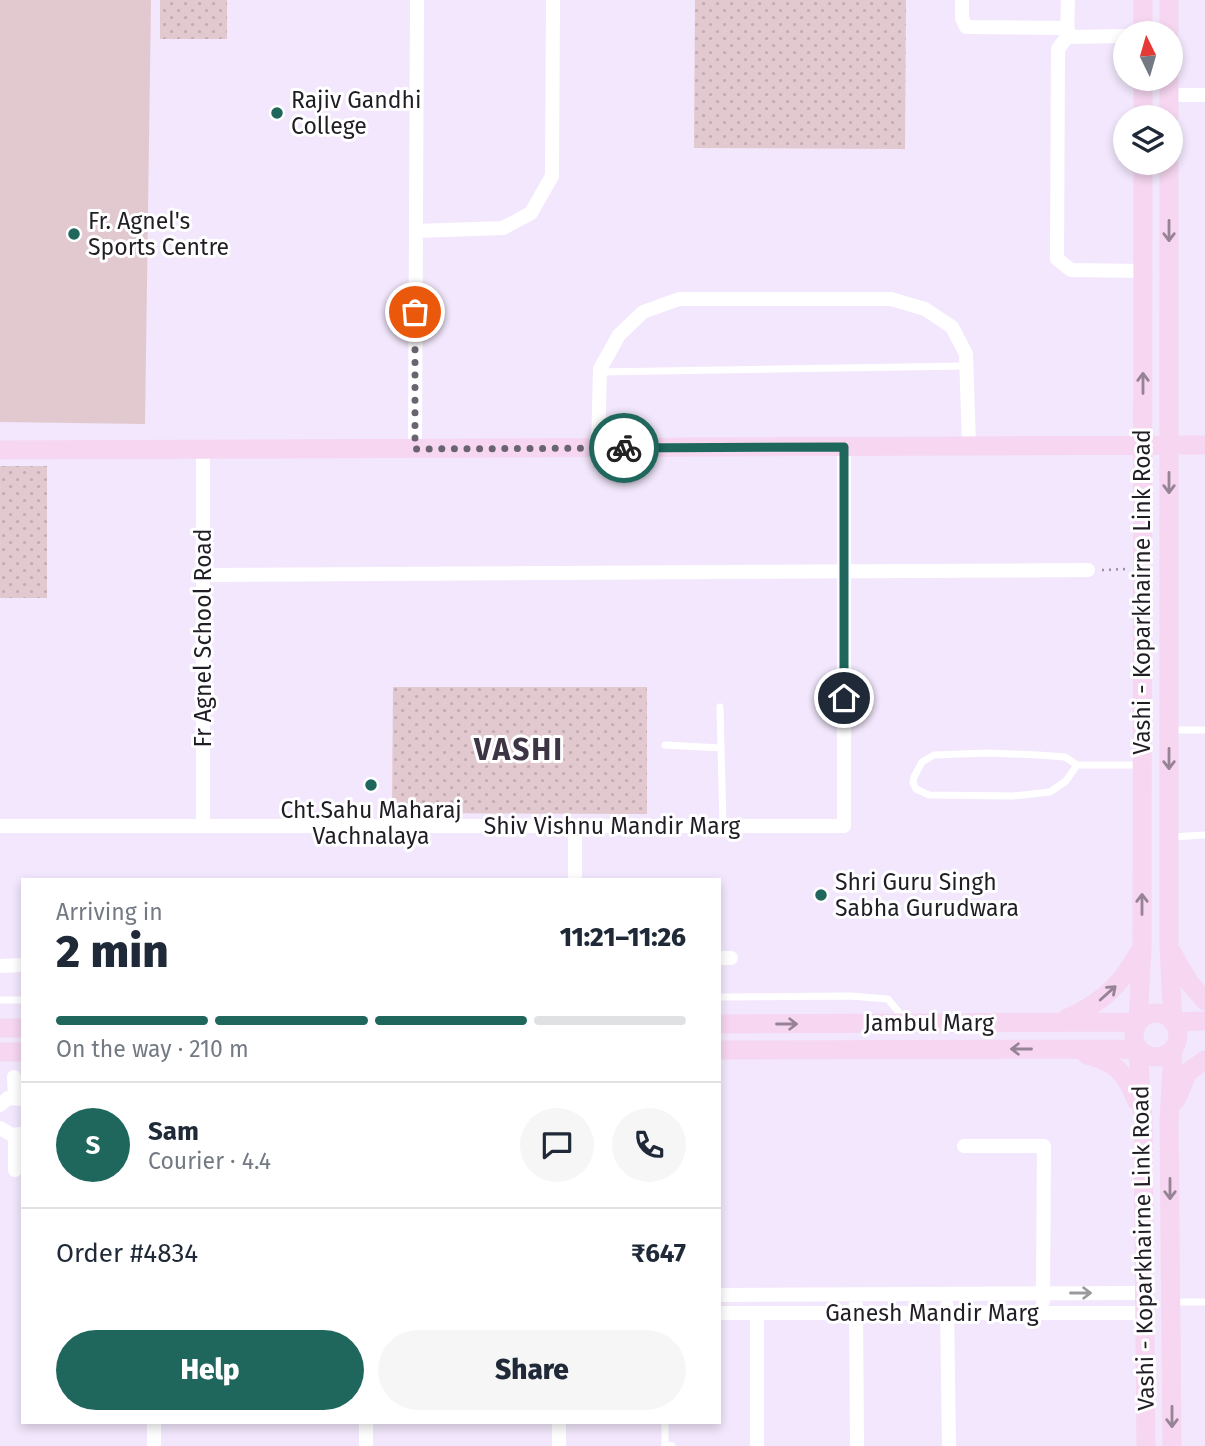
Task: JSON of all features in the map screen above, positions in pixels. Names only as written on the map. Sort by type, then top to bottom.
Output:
[{"type":"main road","points":[[1143,0],[1143,21]]},
{"type":"main road","points":[[1169,0],[1169,21]]},
{"type":"main road","name":"Vashi - Koparkhairne Link Road","points":[[1138,1022],[1142,948],[1143,175]]},
{"type":"main road","name":"Vashi - Koparkhairne Link Road","points":[[1169,175],[1169,947],[1173,1021]]},
{"type":"main road","points":[[0,450],[1205,445]]},
{"type":"main road","points":[[1169,947],[1189,982],[1205,1001]]},
{"type":"main road","points":[[1059,1022],[1090,1008],[1109,993],[1126,976],[1142,948]]},
{"type":"main road","points":[[1173,1021],[1178,1036],[1173,1050],[1155,1058],[1138,1049],[1133,1035],[1138,1022],[1149,1014],[1162,1014],[1173,1021],[1205,1021]]},
{"type":"main road","name":"Jambul Marg","points":[[721,1024],[1138,1022]]},
{"type":"main road","points":[[0,1028],[21,1028]]},
{"type":"main road","points":[[1059,1049],[1098,1058],[1111,1063],[1122,1072],[1131,1085],[1143,1121]]},
{"type":"main road","name":"Vashi - Koparkhairne Link Road","points":[[1138,1049],[1143,1121],[1146,1446]]},
{"type":"main road","name":"Jambul Marg","points":[[721,1050],[1138,1049]]},
{"type":"main road","points":[[1173,1050],[1205,1049]]},
{"type":"main road","name":"Vashi - Koparkhairne Link Road","points":[[1172,1446],[1169,1121],[1173,1050]]},
{"type":"main road","points":[[0,1052],[21,1052]]},
{"type":"main road","points":[[1169,1121],[1188,1072],[1205,1060]]},
{"type":"street","points":[[415,449],[417,0]]},
{"type":"street","points":[[416,231],[503,228],[531,214],[552,176],[553,0]]},
{"type":"street","points":[[962,0],[962,19],[966,27],[1113,35]]},
{"type":"street","points":[[1068,0],[1067,32],[1058,49],[1057,259],[1071,270],[1143,271]]},
{"type":"street","points":[[1183,90],[1205,95]]},
{"type":"street","points":[[598,448],[600,372],[619,335],[643,312],[679,299],[891,299],[925,309],[952,327],[966,354],[969,446]]},
{"type":"street","name":"Shiv Vishnu Mandir Marg","points":[[0,826],[844,826],[844,447]]},
{"type":"street","name":"Fr Agnel School Road","points":[[203,449],[204,826]]},
{"type":"street","points":[[203,575],[1088,570]]},
{"type":"street","points":[[575,826],[575,878]]},
{"type":"street","points":[[0,966],[21,965]]},
{"type":"street","points":[[0,1105],[8,1098],[19,1098],[14,1077]]},
{"type":"street","points":[[0,1128],[6,1133],[19,1134],[13,1170]]},
{"type":"street","points":[[964,1146],[1044,1146],[1043,1313]]},
{"type":"street","name":"Ganesh Mandir Marg","points":[[721,1295],[1044,1293],[1145,1303]]},
{"type":"street","points":[[856,1294],[857,1446]]},
{"type":"street","points":[[947,1294],[948,1446]]},
{"type":"street","points":[[778,1295],[778,1314]]},
{"type":"street","name":"Ganesh Mandir Marg","points":[[721,1313],[1043,1313],[1145,1303]]},
{"type":"street","points":[[757,1313],[757,1446]]},
{"type":"street","points":[[154,1424],[154,1446]]},
{"type":"street","points":[[366,1424],[366,1446]]},
{"type":"street","points":[[559,1424],[559,1446]]},
{"type":"lane","points":[[600,372],[966,366]]},
{"type":"lane","points":[[720,707],[723,826]]},
{"type":"lane","points":[[1169,730],[1205,730]]},
{"type":"lane","points":[[665,745],[721,748]]},
{"type":"lane","points":[[1077,765],[1066,781],[1050,792],[1013,796],[929,796],[916,789],[913,783],[922,762],[934,755],[1038,755],[1065,757],[1077,765],[1143,765]]},
{"type":"lane","points":[[1169,837],[1205,835]]},
{"type":"lane","points":[[721,997],[850,996],[888,999],[907,1023]]},
{"type":"lane","points":[[0,1000],[21,1000]]},
{"type":"lane","points":[[1171,1302],[1205,1303]]},
{"type":"lane","points":[[665,1424],[665,1445],[672,1446]]},
{"type":"path","points":[[1088,570],[1143,569]]},
{"type":"shaded area","name":"Fr. Agnel's Sports Centre","points":[[0,0],[151,0],[145,424],[0,422]]},
{"type":"shaded area","points":[[160,0],[227,0],[227,39],[160,39]]},
{"type":"shaded area","points":[[695,0],[906,0],[905,149],[694,148]]},
{"type":"shaded area","points":[[0,466],[47,466],[47,598],[0,598]]},
{"type":"shaded area","points":[[393,687],[647,687],[647,814],[392,813]]},
{"type":"way so far","points":[[415,312],[415,449],[624,448]]},
{"type":"place","name":"Rajiv Gandhi College","points":[[277,113]]},
{"type":"place","name":"Fr. Agnel's Sports Centre","points":[[74,234]]},
{"type":"place","name":"Cht.Sahu Maharaj Vachnalaya","points":[[371,785]]},
{"type":"place","name":"Shri Guru Singh Sabha Gurudwara","points":[[821,895]]},
{"type":"district","name":"VASHI","points":[[519,750]]},
{"type":"route","points":[[624,448],[844,447],[844,698]]}]
